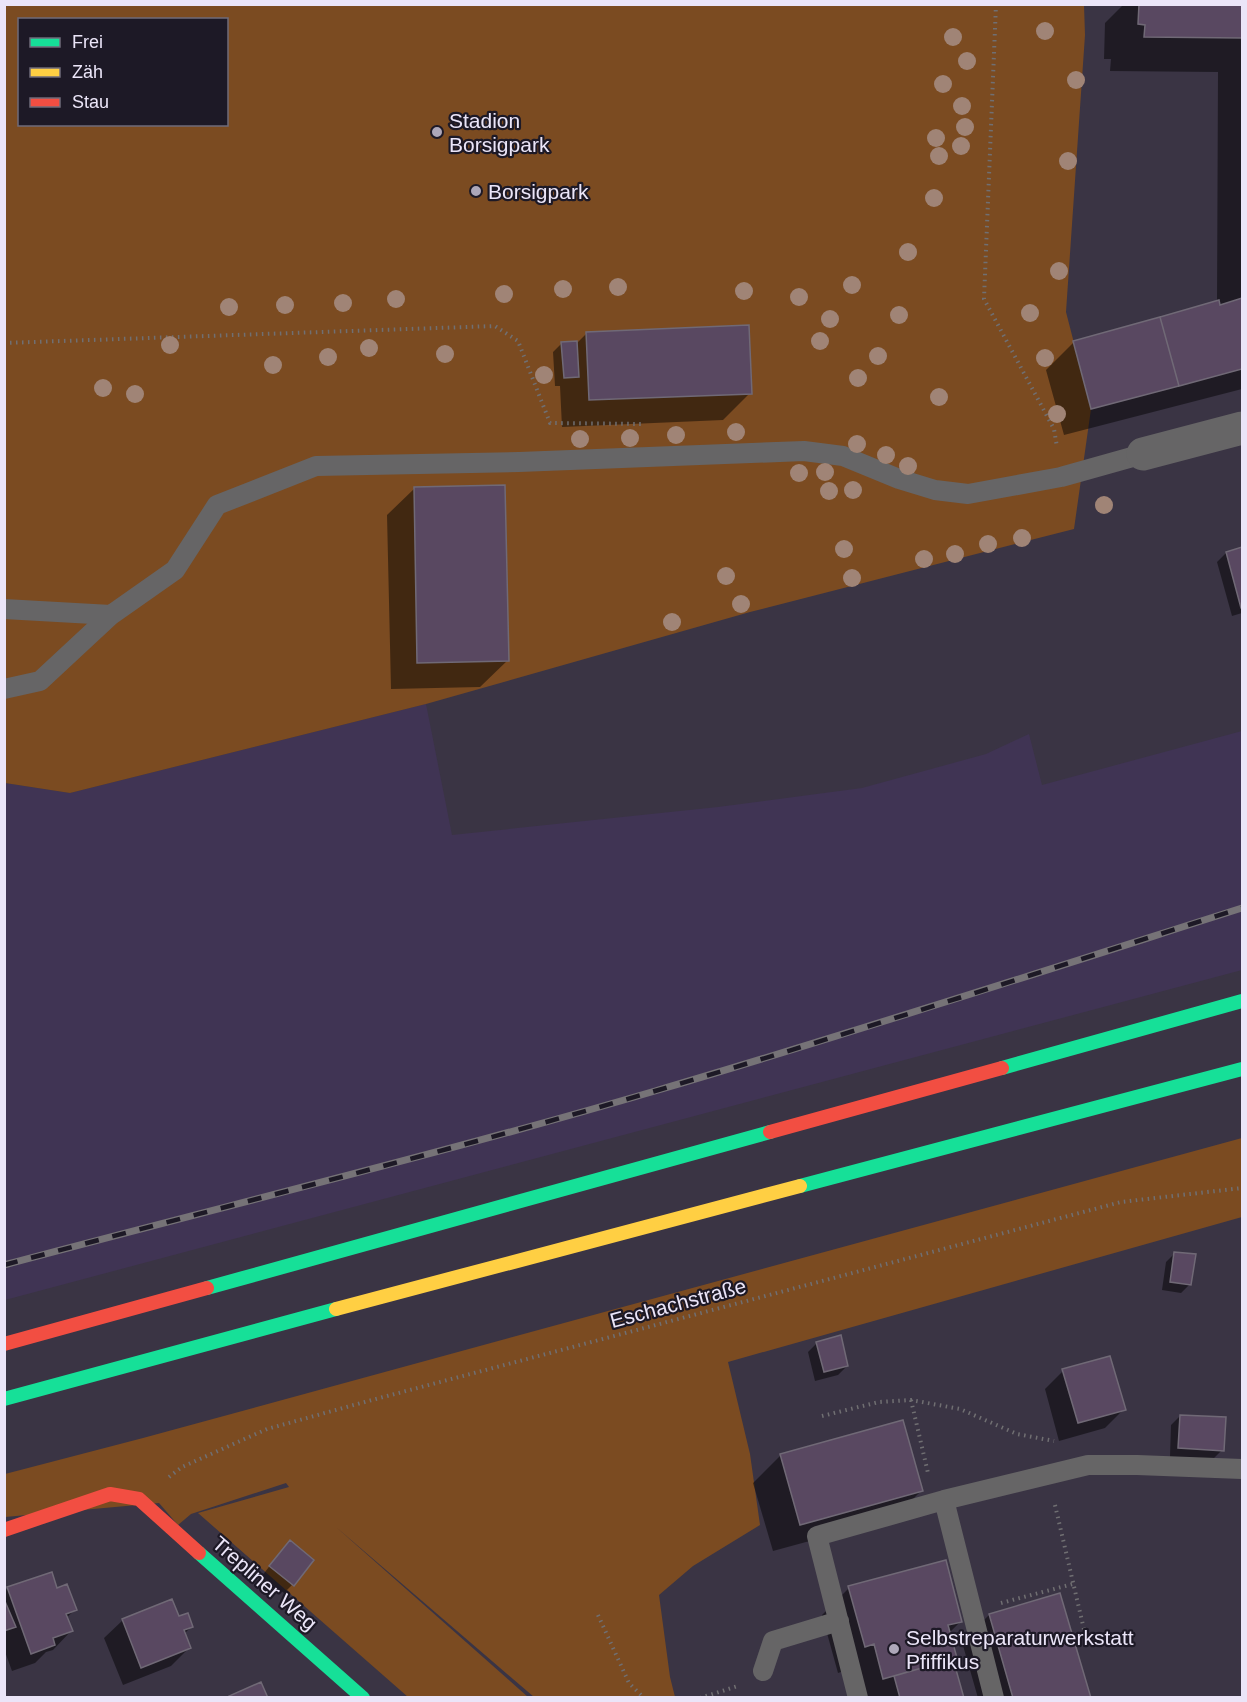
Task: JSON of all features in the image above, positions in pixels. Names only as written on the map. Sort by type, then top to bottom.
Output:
[{"type":"main road","points":[[4,1344],[1242,1001]]},
{"type":"main road","points":[[4,1399],[207,1343],[1242,1069]]},
{"type":"main road","points":[[4,1530],[110,1494],[139,1499]]},
{"type":"main road","name":"Trepliner Weg","points":[[139,1499],[363,1698]]},
{"type":"street","points":[[1143,454],[1242,428]]},
{"type":"lane","points":[[4,689],[40,681],[111,615],[175,570],[217,505],[316,466],[519,462],[804,451],[843,456],[899,479],[934,490],[968,494],[1061,477],[1143,454]]},
{"type":"lane","points":[[4,609],[111,615]]},
{"type":"lane","points":[[858,1698],[817,1536],[940,1501],[1088,1465],[1242,1469]]},
{"type":"lane","points":[[940,1501],[972,1610],[994,1698]]},
{"type":"lane","points":[[763,1671],[773,1641],[839,1622]]},
{"type":"path","points":[[996,4],[984,300],[1054,429],[1061,477]]},
{"type":"path","points":[[4,343],[495,326],[518,341],[550,423],[646,424]]},
{"type":"path","name":"Eschachstraße","points":[[139,1499],[182,1467],[267,1430],[340,1408],[1121,1202],[1242,1188]]},
{"type":"path","points":[[911,1400],[940,1501]]},
{"type":"path","points":[[822,1416],[879,1402],[911,1400],[960,1409],[1017,1434],[1083,1446],[1088,1465]]},
{"type":"path","points":[[1048,1474],[1086,1638]]},
{"type":"path","points":[[972,1610],[1073,1584]]},
{"type":"path","points":[[598,1615],[628,1683],[644,1698]]},
{"type":"path","points":[[700,1698],[755,1681],[763,1671]]},
{"type":"shaded area","points":[[5,5],[1084,5],[1085,35],[1066,312],[1091,409],[1074,529],[750,612],[426,704],[70,793],[5,783]]},
{"type":"shaded area","points":[[426,704],[452,835],[718,807],[862,788],[986,754],[1029,734],[1042,785],[1242,731],[1242,970],[5,1300],[5,783],[70,793]]},
{"type":"shaded area","points":[[1242,1138],[1242,1217],[728,1362],[750,1454],[760,1525],[693,1566],[659,1595],[670,1677],[675,1697],[534,1697],[336,1527],[528,1697],[408,1697],[198,1513],[289,1487],[286,1483],[191,1514],[178,1525],[159,1503],[5,1517],[5,1474]]},
{"type":"building","points":[[1139,4],[1242,4],[1242,38],[1144,37],[1145,25],[1138,24]]},
{"type":"building","points":[[1242,298],[1242,369],[1179,386],[1160,317],[1219,300],[1220,305]]},
{"type":"building","points":[[1160,317],[1179,386],[1091,409],[1073,341]]},
{"type":"building","points":[[749,325],[752,394],[589,400],[586,332]]},
{"type":"building","points":[[577,341],[579,377],[564,378],[561,342]]},
{"type":"building","points":[[505,485],[509,661],[417,663],[414,487]]},
{"type":"building","points":[[1242,547],[1242,608],[1241,608],[1226,552]]},
{"type":"building","points":[[1174,1252],[1196,1254],[1191,1285],[1170,1282]]},
{"type":"building","points":[[841,1335],[848,1366],[824,1372],[816,1342]]},
{"type":"building","points":[[1110,1356],[1126,1410],[1078,1423],[1062,1369]]},
{"type":"building","points":[[1180,1415],[1226,1417],[1224,1451],[1178,1448]]},
{"type":"building","points":[[903,1420],[923,1491],[800,1525],[780,1454]]},
{"type":"building","points":[[290,1540],[314,1560],[294,1586],[269,1566]]},
{"type":"building","points":[[946,1560],[962,1622],[948,1625],[957,1658],[883,1679],[874,1644],[865,1647],[848,1586]]},
{"type":"building","points":[[52,1572],[57,1588],[67,1584],[77,1610],[66,1614],[73,1631],[53,1638],[55,1645],[31,1654],[7,1587]]},
{"type":"building","points":[[1060,1593],[1091,1698],[1013,1698],[989,1614]]},
{"type":"building","points":[[4,1599],[16,1627],[4,1631]]},
{"type":"building","points":[[172,1599],[179,1616],[188,1613],[193,1627],[184,1630],[191,1648],[141,1668],[122,1619]]},
{"type":"building","points":[[953,1659],[964,1698],[900,1698],[894,1676]]},
{"type":"building","points":[[261,1682],[268,1698],[230,1698],[229,1696]]},
{"type":"railway","points":[[4,1265],[412,1158],[655,1091],[876,1024],[1242,908]]},
{"type":"traffic: fast","points":[[1002,1068],[1242,1001]]},
{"type":"traffic: fast","points":[[800,1186],[1242,1069]]},
{"type":"traffic: fast","points":[[207,1288],[770,1132]]},
{"type":"traffic: fast","points":[[4,1399],[336,1309]]},
{"type":"traffic: fast","points":[[199,1553],[363,1698]]},
{"type":"traffic: slow","points":[[336,1309],[800,1186]]},
{"type":"traffic: jam","points":[[770,1132],[1002,1068]]},
{"type":"traffic: jam","points":[[4,1344],[207,1288]]},
{"type":"traffic: jam","points":[[4,1530],[110,1494],[139,1499],[199,1553]]},
{"type":"place","name":"Stadion Borsigpark","points":[[437,132]]},
{"type":"place","name":"Borsigpark","points":[[476,191]]},
{"type":"place","name":"Selbstreparaturwerkstatt Pfiffikus","points":[[894,1649]]}]
